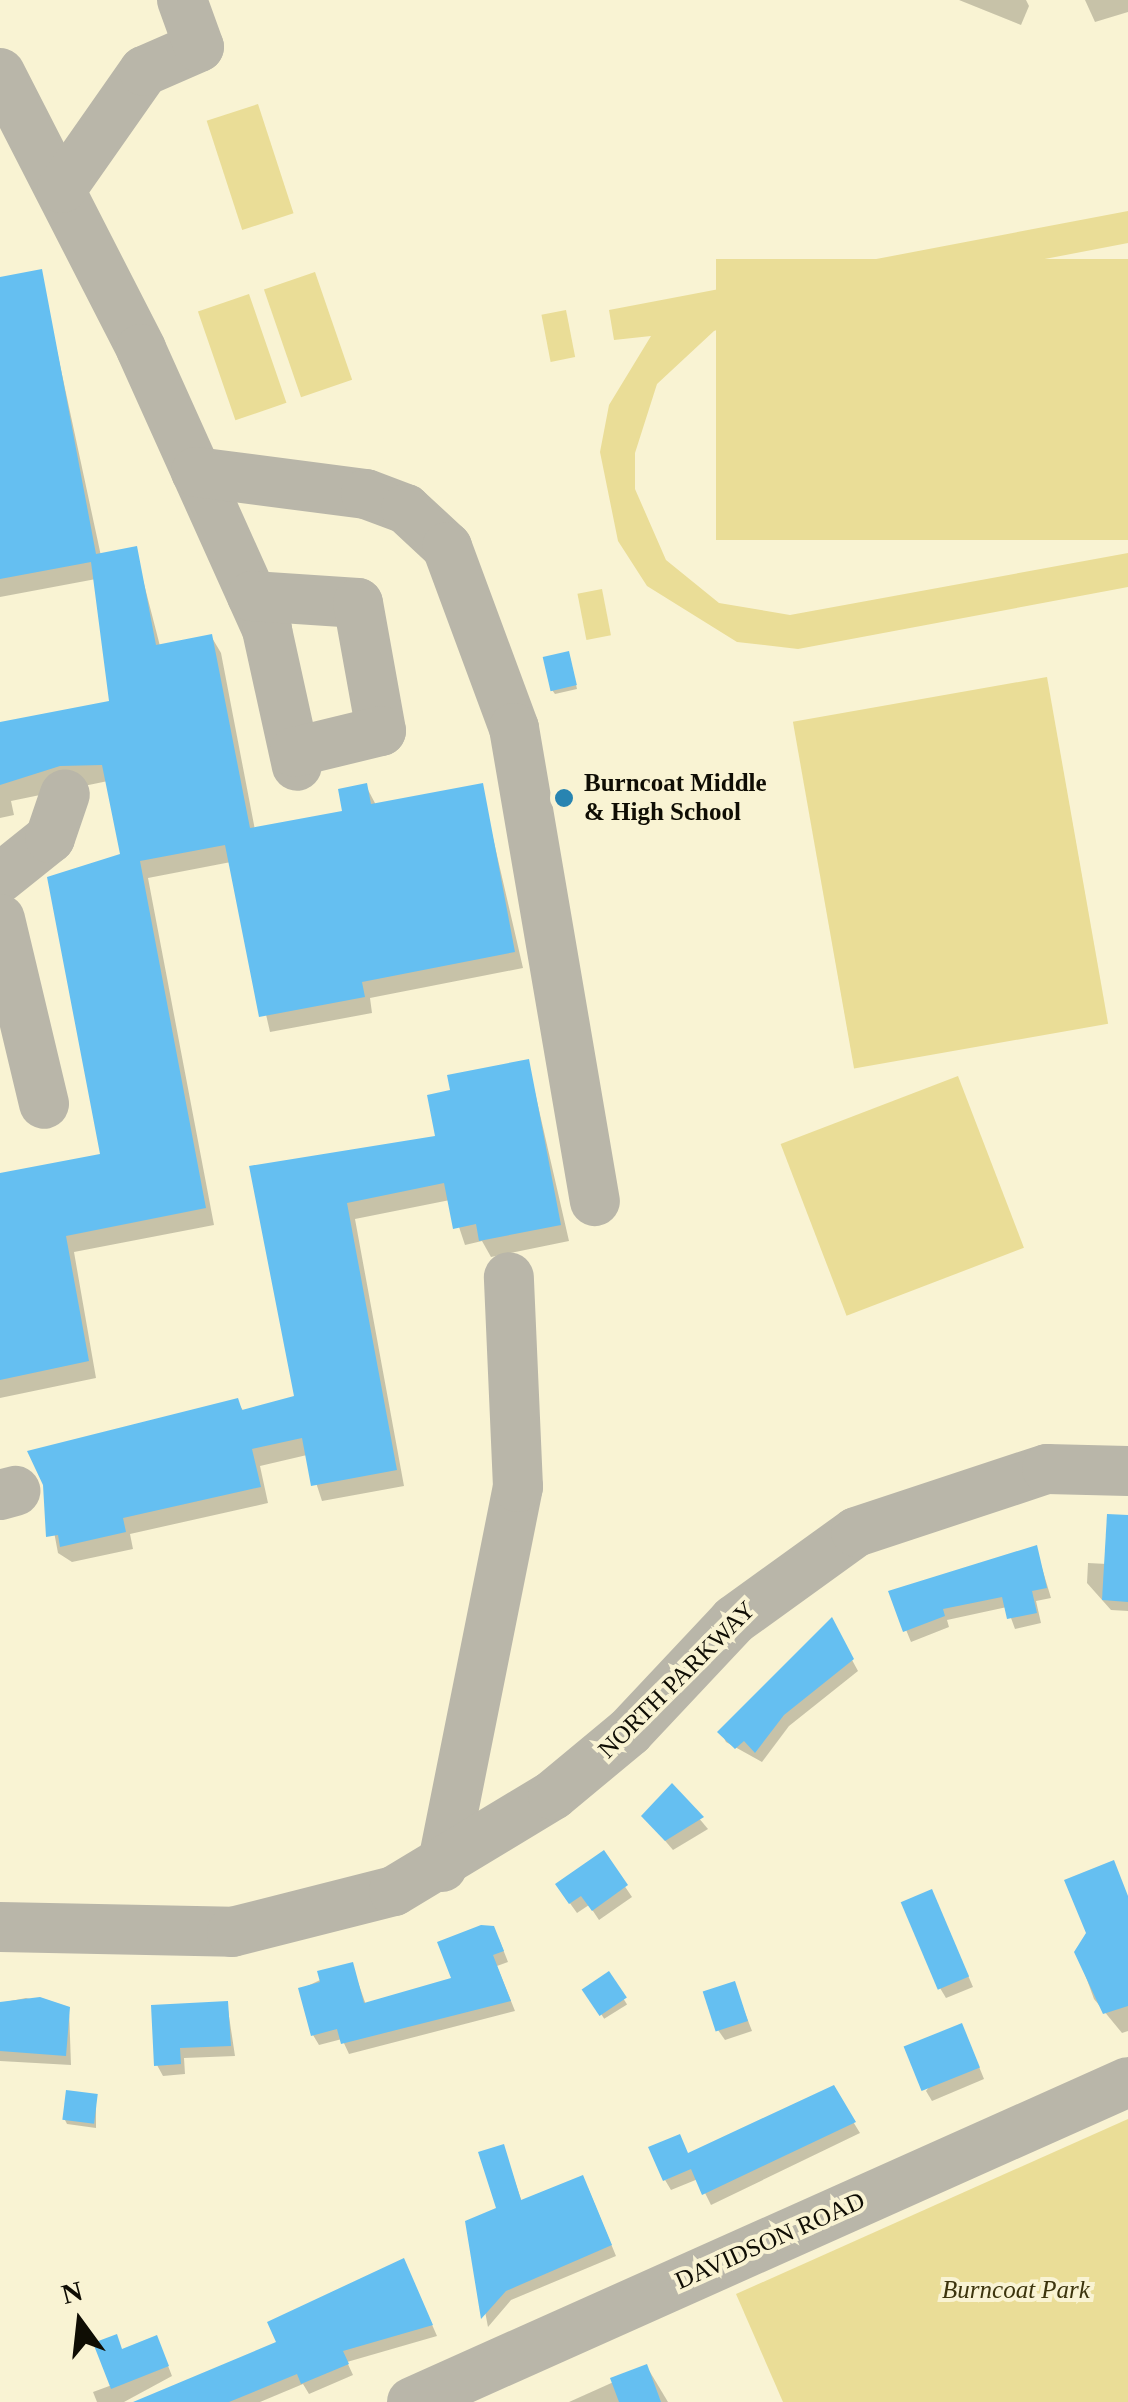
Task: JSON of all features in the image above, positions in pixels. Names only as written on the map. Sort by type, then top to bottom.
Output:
[{"type":"street","points":[[62,188],[144,71],[200,47],[182,0]]},
{"type":"street","points":[[0,73],[62,188],[252,596],[296,759],[382,731],[358,603],[252,596]]},
{"type":"street","points":[[196,472],[366,494],[406,510],[447,547],[514,728],[596,1201]]},
{"type":"street","points":[[0,878],[50,838],[65,794]]},
{"type":"street","points":[[0,919],[44,1104]]},
{"type":"street","points":[[442,1867],[518,1487],[509,1276]]},
{"type":"street","name":"NORTH PARKWAY","points":[[0,1926],[232,1932],[336,1909],[442,1867],[612,1748],[734,1620],[844,1539],[1029,1473],[1128,1471]]},
{"type":"street","name":"DAVIDSON ROAD","points":[[412,2402],[1128,2082]]},
{"type":"green space","points":[[258,104],[294,213],[242,230],[207,121]]},
{"type":"green space","points":[[1128,211],[1128,243],[759,314],[714,331],[657,384],[635,453],[635,489],[666,560],[719,603],[790,615],[1128,553],[1128,587],[798,649],[737,642],[647,586],[618,541],[600,452],[609,405],[651,336],[614,340],[609,310]]},
{"type":"green space","points":[[716,259],[1128,259],[1128,540],[716,540]]},
{"type":"green space","points":[[315,272],[352,380],[301,397],[264,290]]},
{"type":"green space","points":[[249,294],[286,403],[235,420],[198,312]]},
{"type":"green space","points":[[566,310],[575,357],[551,362],[541,315]]},
{"type":"green space","points":[[602,589],[611,635],[586,640],[577,594]]},
{"type":"green space","points":[[1047,677],[1108,1024],[854,1068],[793,722]]},
{"type":"green space","points":[[958,1076],[1024,1248],[847,1316],[781,1144]]},
{"type":"green space","name":"Burncoat Park","points":[[1128,2119],[1128,2402],[783,2402],[736,2294]]},
{"type":"building","points":[[42,269],[96,554],[137,546],[156,645],[212,634],[250,828],[342,811],[338,789],[367,783],[371,804],[483,783],[515,952],[362,982],[365,997],[259,1017],[225,845],[140,861],[206,1208],[66,1236],[89,1361],[0,1380],[0,1173],[100,1154],[47,877],[120,854],[102,765],[60,766],[0,785],[0,722],[109,701],[91,562],[0,579],[0,277]]},
{"type":"building","points":[[569,651],[577,685],[551,691],[543,657]]},
{"type":"building","points":[[529,1059],[561,1225],[479,1241],[476,1224],[453,1229],[444,1183],[347,1203],[397,1470],[311,1486],[302,1438],[252,1449],[261,1487],[123,1518],[126,1532],[60,1547],[58,1535],[46,1537],[43,1485],[27,1451],[238,1398],[242,1410],[294,1396],[249,1166],[435,1136],[427,1095],[450,1090],[447,1075]]},
{"type":"building","points":[[1107,1514],[1128,1515],[1128,1602],[1102,1600]]},
{"type":"building","points":[[1037,1545],[1047,1588],[1032,1591],[1037,1613],[1007,1619],[1002,1597],[943,1609],[945,1616],[903,1632],[888,1591]]},
{"type":"building","points":[[832,1617],[854,1659],[784,1715],[755,1753],[744,1741],[735,1749],[717,1732]]},
{"type":"building","points":[[672,1783],[704,1817],[665,1841],[641,1816]]},
{"type":"building","points":[[604,1850],[628,1885],[592,1911],[581,1896],[569,1904],[555,1884]]},
{"type":"building","points":[[1114,1860],[1128,1896],[1128,2006],[1103,2014],[1074,1952],[1086,1933],[1064,1880]]},
{"type":"building","points":[[932,1889],[969,1976],[938,1990],[901,1902]]},
{"type":"building","points":[[481,1925],[494,1926],[504,1951],[493,1955],[511,2001],[341,2044],[337,2029],[311,2036],[298,1988],[320,1982],[317,1971],[353,1962],[364,2003],[451,1978],[437,1942]]},
{"type":"building","points":[[609,1971],[627,1998],[600,2016],[582,1989]]},
{"type":"building","points":[[735,1981],[748,2021],[716,2031],[703,1992]]},
{"type":"building","points":[[40,1997],[70,2007],[66,2056],[0,2051],[0,2002]]},
{"type":"building","points":[[228,2001],[231,2046],[180,2048],[181,2064],[154,2066],[151,2005]]},
{"type":"building","points":[[962,2023],[980,2068],[922,2091],[904,2047]]},
{"type":"building","points":[[834,2085],[856,2122],[702,2195],[691,2169],[663,2181],[648,2147],[680,2134],[688,2153]]},
{"type":"building","points":[[66,2090],[98,2094],[94,2124],[62,2120]]},
{"type":"building","points":[[504,2144],[521,2200],[583,2175],[612,2245],[506,2291],[481,2319],[465,2221],[496,2208],[478,2152]]},
{"type":"building","points":[[404,2258],[433,2325],[343,2351],[349,2364],[301,2384],[297,2374],[229,2402],[133,2402],[276,2342],[267,2322]]},
{"type":"building","points":[[117,2334],[122,2349],[157,2335],[169,2366],[111,2389],[93,2343]]},
{"type":"building","points":[[647,2364],[661,2402],[619,2402],[610,2378]]},
{"type":"place","name":"Burncoat Middle & High School","points":[[564,798]]}]
